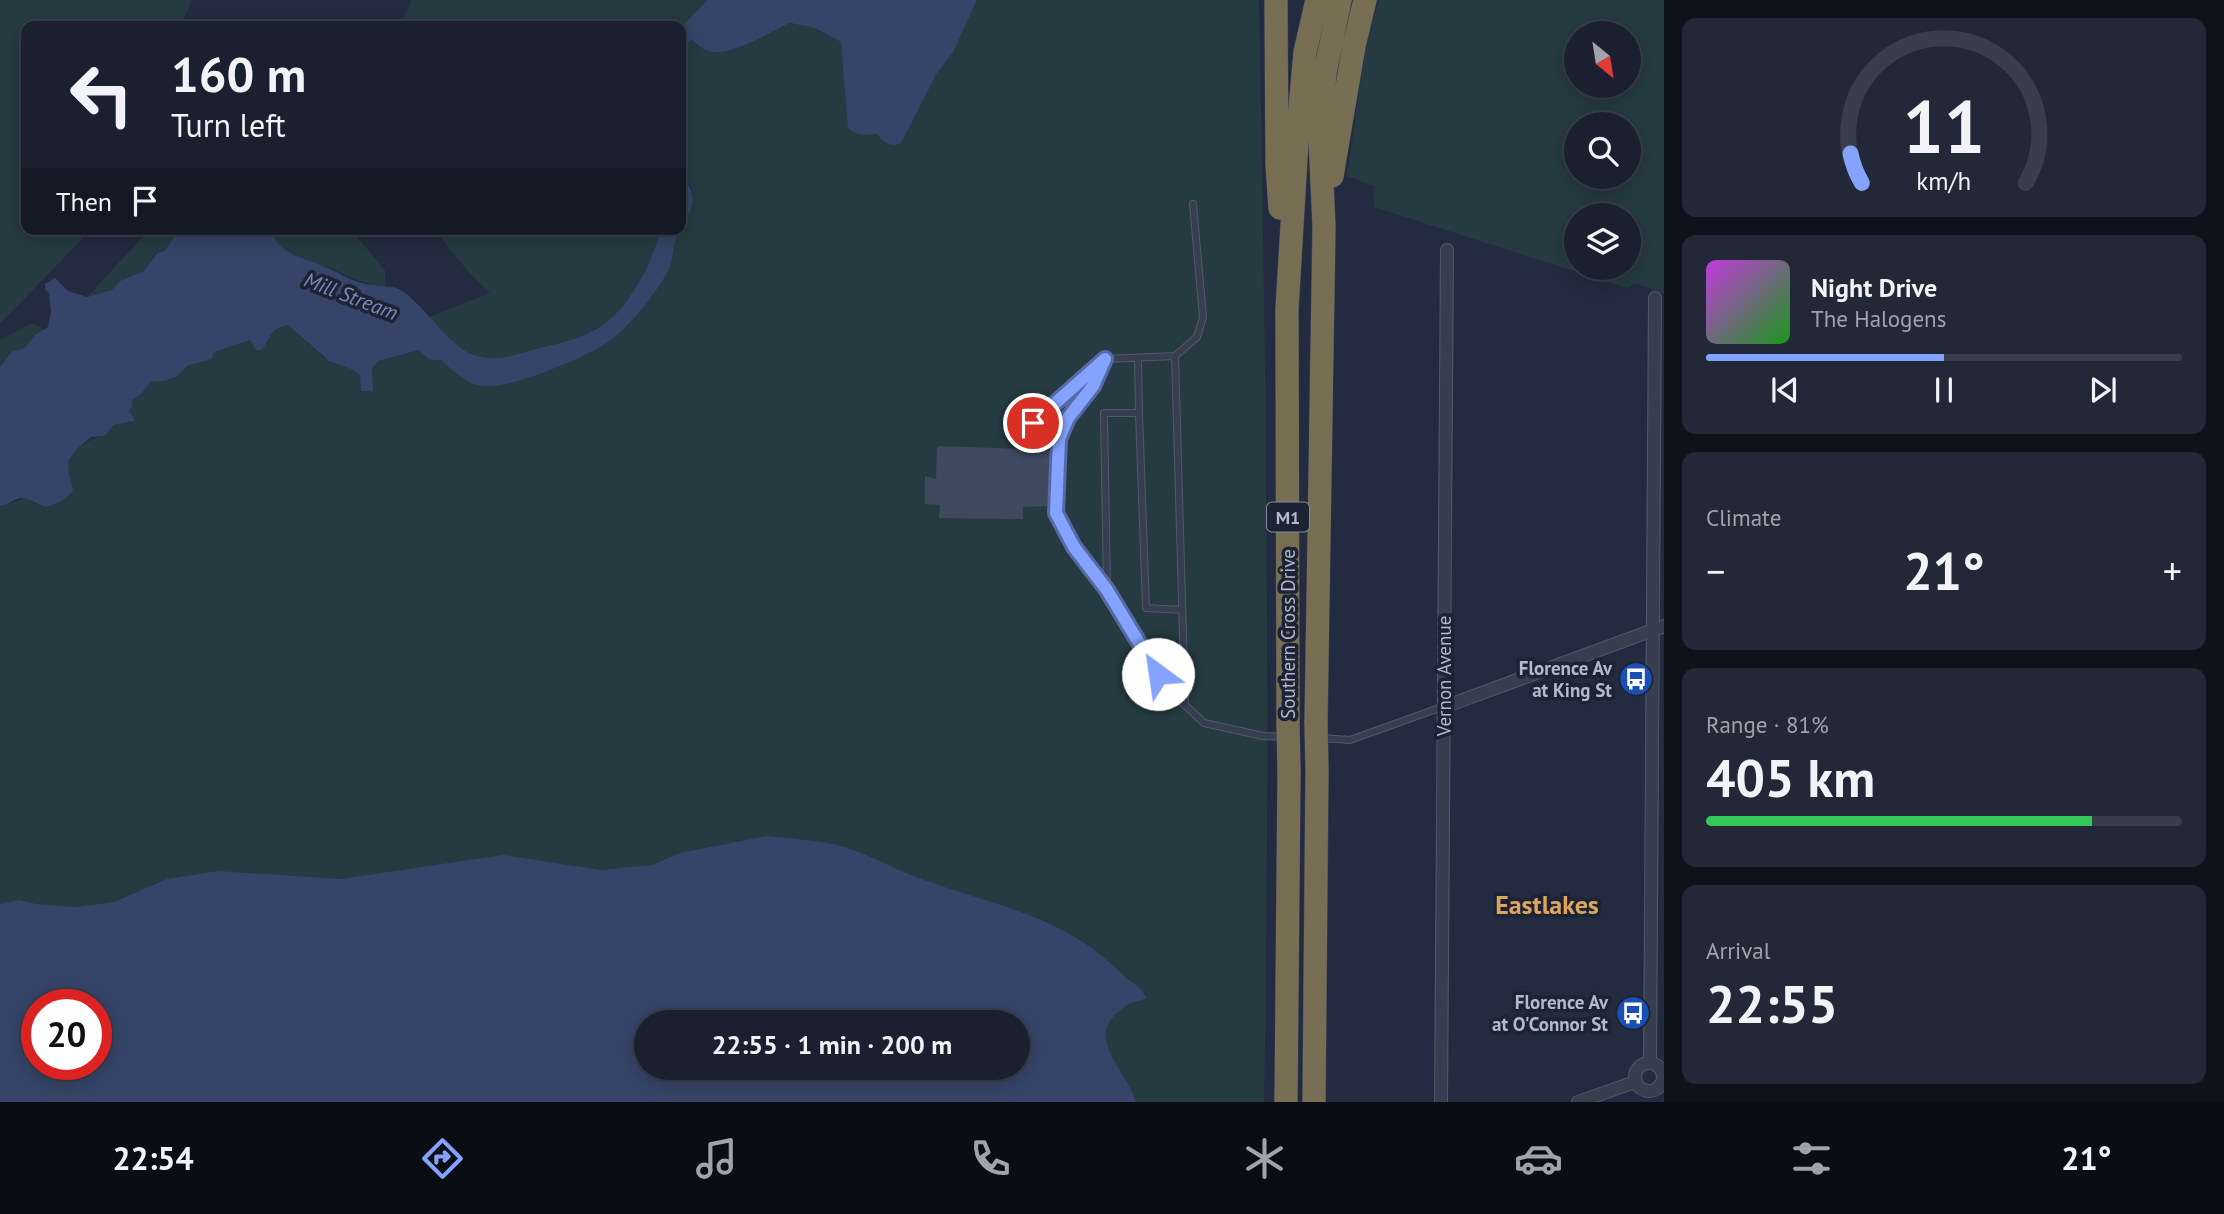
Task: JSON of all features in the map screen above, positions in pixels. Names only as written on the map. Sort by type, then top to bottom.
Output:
[{"type":"highway","points":[[1276,0],[1277,164],[1287,309]]},
{"type":"highway","name":"Southern Cross Drive","points":[[1314,1102],[1317,770],[1304,731],[1287,309],[1305,52],[1317,0]]},
{"type":"highway","name":"Southern Cross Drive","points":[[1286,1102],[1289,772],[1304,731],[1324,227],[1320,138],[1325,73],[1340,0]]},
{"type":"highway","points":[[1324,227],[1354,46],[1365,0]]},
{"type":"street","name":"Vernon Avenue","points":[[1441,1102],[1447,250]]},
{"type":"street","points":[[1650,1063],[1658,850],[1655,298]]},
{"type":"street","points":[[1444,707],[1658,628]]},
{"type":"street","points":[[1650,1063],[1663,1071],[1661,1085],[1649,1097],[1635,1082],[1635,1073],[1637,1069],[1650,1063]]},
{"type":"street","points":[[1578,1102],[1635,1082]]},
{"type":"lane","points":[[1020,436],[1105,359],[1175,356],[1197,337],[1203,317],[1193,204]]},
{"type":"lane","points":[[1175,356],[1185,705]]},
{"type":"lane","points":[[1138,358],[1146,608],[1182,610]]},
{"type":"lane","points":[[1105,359],[1093,386],[1068,418],[1059,439],[1056,513],[1074,547],[1107,590],[1171,695],[1204,723],[1263,736],[1304,731],[1350,740],[1444,707]]},
{"type":"lane","points":[[1107,590],[1104,413],[1139,414]]},
{"type":"shaded area","points":[[0,0],[192,0],[183,21],[21,21],[21,235],[86,235],[0,324]]},
{"type":"shaded area","points":[[412,0],[707,0],[686,23],[402,20]]},
{"type":"shaded area","points":[[909,0],[1259,0],[1267,551],[1264,1102],[1101,1102],[1039,951],[0,964],[0,506],[26,497],[68,469],[76,450],[112,426],[134,421],[129,410],[132,408],[132,400],[152,381],[175,377],[187,366],[212,359],[214,352],[250,340],[254,344],[267,343],[274,331],[288,325],[324,358],[490,293],[466,269],[439,235],[686,235],[686,198],[692,189],[686,180],[686,43],[693,40],[701,47],[733,50],[790,23],[815,28],[841,42],[846,86]]},
{"type":"shaded area","points":[[1379,0],[1664,0],[1664,294],[1635,283],[1627,288],[1602,280],[1641,280],[1641,203],[1564,203],[1564,268],[1374,207],[1373,186],[1347,176],[1366,45]]},
{"type":"shaded area","points":[[144,235],[180,235],[166,250],[156,253],[144,271],[121,281],[113,290],[87,297]]},
{"type":"shaded area","points":[[273,235],[355,235],[385,270],[385,287],[291,254],[284,250]]},
{"type":"shaded area","points":[[32,323],[44,329],[25,348],[8,355],[0,367],[0,340]]},
{"type":"water","points":[[707,0],[977,0],[953,52],[937,73],[901,143],[894,145],[885,142],[877,134],[858,134],[848,128],[841,42],[815,28],[790,23],[748,44],[715,52],[706,50],[692,40],[686,44],[686,23]]},
{"type":"water","points":[[686,180],[693,199],[686,219]]},
{"type":"water","name":"Mill Stream","points":[[274,235],[280,245],[293,254],[360,283],[403,291],[449,338],[467,352],[498,358],[571,340],[607,322],[637,286],[652,257],[659,235],[677,235],[669,269],[641,310],[611,340],[567,363],[528,378],[481,386],[454,372],[441,360],[428,358],[419,350],[378,361],[372,368],[373,391],[361,391],[360,376],[354,370],[329,361],[288,325],[274,331],[262,350],[256,350],[250,340],[214,352],[212,359],[187,366],[176,377],[152,381],[132,400],[132,408],[129,410],[135,421],[114,425],[104,436],[91,437],[76,450],[69,460],[68,468],[73,491],[62,501],[46,507],[20,498],[0,506],[0,367],[11,352],[25,348],[35,335],[48,327],[51,312],[45,284],[55,278],[68,291],[87,297],[112,290],[120,281],[144,271],[157,253],[166,250],[174,237]]},
{"type":"water","points":[[766,836],[816,841],[855,851],[914,876],[1005,906],[1055,926],[1102,956],[1140,988],[1146,998],[1129,1004],[1117,1013],[1109,1023],[1106,1034],[1112,1057],[1136,1102],[0,1102],[0,904],[19,900],[76,907],[114,902],[167,879],[218,871],[341,879],[503,855],[601,870],[652,865],[680,853]]},
{"type":"building","points":[[937,446],[1051,450],[1051,506],[1023,507],[1023,519],[939,518],[940,505],[925,504],[925,476],[936,479]]},
{"type":"place","name":"Florence Av at King St","points":[[1636,679]]},
{"type":"place","name":"Florence Av at O'Connor St","points":[[1633,1013]]},
{"type":"district","name":"Eastlakes","points":[[1547,904]]},
{"type":"route","points":[[1033,423],[1105,359],[1093,386],[1068,418],[1059,439],[1056,513],[1074,547],[1107,590],[1158,674]]}]
